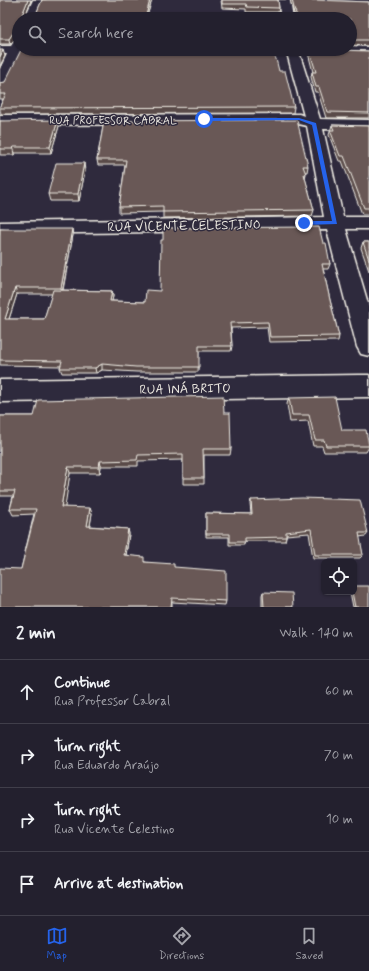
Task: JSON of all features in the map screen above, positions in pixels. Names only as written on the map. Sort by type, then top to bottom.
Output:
[{"type":"street","points":[[33,12],[39,0]]},
{"type":"street","points":[[284,0],[286,12]]},
{"type":"street","points":[[0,50],[12,47]]},
{"type":"street","points":[[357,51],[369,51]]},
{"type":"street","points":[[0,84],[13,56]]},
{"type":"street","points":[[294,56],[314,124],[335,223],[369,347]]},
{"type":"street","name":"RUA PROFESSOR CABRAL","points":[[0,120],[299,119],[314,124],[369,125]]},
{"type":"street","name":"RUA VICENTE CELESTINO","points":[[0,228],[369,223]]},
{"type":"street","name":"RUA INÁ BRITO","points":[[0,391],[358,384],[369,386]]},
{"type":"building","points":[[0,0],[28,0],[23,12],[12,12],[12,34],[9,39],[0,39]]},
{"type":"building","points":[[42,0],[150,0],[147,12],[37,12]]},
{"type":"building","points":[[222,0],[278,0],[279,8],[247,7],[246,4],[222,4]]},
{"type":"building","points":[[292,0],[369,2],[369,40],[357,40],[357,12],[295,12]]},
{"type":"building","points":[[0,50],[3,50],[0,57]]},
{"type":"building","points":[[357,51],[369,51],[369,113],[327,112],[319,87],[316,87],[312,72],[316,72],[311,56],[357,56]]},
{"type":"building","points":[[18,56],[274,56],[279,71],[285,71],[294,107],[0,108],[6,94],[0,94],[0,83],[5,82]]},
{"type":"building","points":[[58,120],[50,147],[13,147],[13,149],[0,149],[0,121]]},
{"type":"building","points":[[297,120],[308,166],[303,166],[306,174],[304,174],[314,210],[163,212],[163,206],[119,207],[126,160],[97,160],[104,121]]},
{"type":"building","points":[[332,125],[369,126],[369,208],[364,208],[344,156],[340,156],[330,130],[334,130]]},
{"type":"building","points":[[56,163],[84,163],[78,194],[48,194]]},
{"type":"building","points":[[319,227],[323,243],[326,243],[330,264],[322,264],[339,336],[270,337],[268,322],[230,323],[232,346],[199,346],[199,367],[136,367],[102,364],[95,368],[60,368],[62,361],[0,360],[0,229],[72,229],[61,288],[15,288],[5,319],[44,319],[53,290],[112,291],[110,301],[145,302],[146,290],[160,291],[161,240],[163,240],[163,228]]},
{"type":"building","points":[[363,242],[369,242],[369,260]]},
{"type":"building","points":[[223,396],[224,413],[230,413],[231,449],[203,449],[204,478],[183,478],[183,454],[138,455],[137,460],[100,461],[99,467],[68,467],[61,507],[90,508],[87,526],[128,529],[124,555],[144,557],[144,562],[174,564],[174,567],[226,571],[226,601],[172,598],[171,607],[0,607],[0,568],[21,569],[36,509],[10,509],[15,491],[0,491],[0,416],[34,416],[38,400]]},
{"type":"building","points":[[335,397],[342,430],[366,430],[369,446],[326,446],[324,440],[315,440],[309,415],[292,415],[289,398]]},
{"type":"building","points":[[302,498],[360,500],[368,533],[359,533],[363,555],[315,555],[311,529],[286,532],[286,537],[245,538],[245,542],[230,542],[230,534],[206,534],[206,513],[252,514],[251,500]]},
{"type":"building","points":[[357,586],[369,586],[369,607],[355,607],[353,595],[357,595]]},
{"type":"building","points":[[263,592],[292,593],[293,607],[264,607]]},
{"type":"route","points":[[204,119],[299,119],[314,124],[335,223],[304,223]]}]
